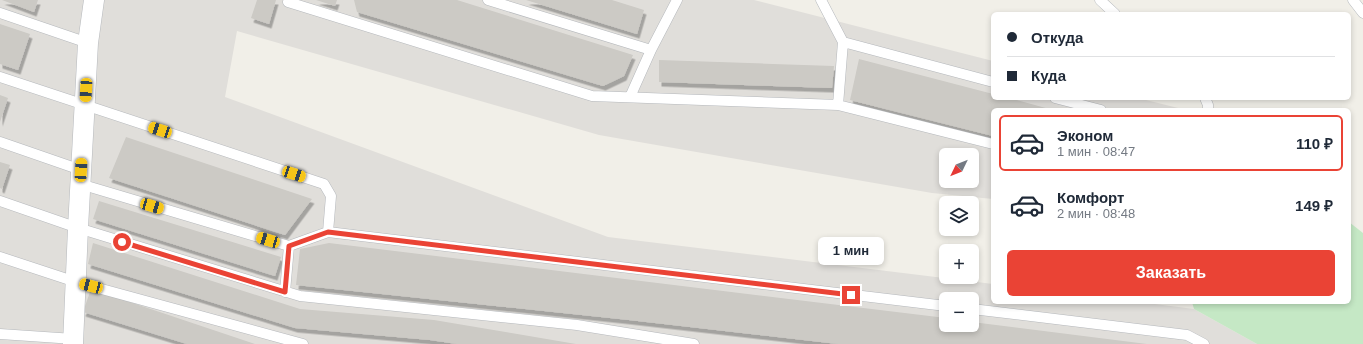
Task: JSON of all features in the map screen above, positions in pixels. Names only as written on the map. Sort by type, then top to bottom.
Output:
[{"type":"street","points":[[73,342],[80,177],[88,43],[94,0]]},
{"type":"lane","points":[[488,0],[651,50]]},
{"type":"lane","points":[[630,97],[651,50],[677,0]]},
{"type":"lane","points":[[822,0],[843,42],[838,105]]},
{"type":"lane","points":[[1100,0],[1112,12]]},
{"type":"lane","points":[[1353,0],[1363,13]]},
{"type":"lane","points":[[288,2],[592,96],[838,105],[991,143]]},
{"type":"lane","points":[[0,13],[88,43]]},
{"type":"lane","points":[[843,42],[991,81]]},
{"type":"lane","points":[[0,77],[324,184],[331,196],[328,232]]},
{"type":"lane","points":[[1062,100],[1092,108]]},
{"type":"lane","points":[[0,142],[80,177],[289,246],[328,232],[939,305]]},
{"type":"lane","points":[[0,201],[78,228],[300,296],[577,325],[694,344]]},
{"type":"lane","points":[[285,292],[289,246]]},
{"type":"lane","points":[[0,257],[76,282],[303,344]]},
{"type":"lane","points":[[979,310],[1187,335],[1204,344]]},
{"type":"lane","points":[[0,334],[73,342]]},
{"type":"shaded area","points":[[0,0],[754,0],[991,60],[991,100],[1146,100],[1178,108],[991,108],[991,199],[979,198],[979,196],[932,193],[599,135],[237,31],[225,97],[608,237],[939,277],[939,284],[979,284],[979,282],[991,284],[991,304],[1155,304],[1194,309],[1257,344],[0,344]]},
{"type":"green space","points":[[1351,224],[1363,233],[1363,344],[1257,344],[1194,309],[1193,304],[1351,304]]},
{"type":"building","points":[[2,0],[38,0],[34,12]]},
{"type":"building","points":[[257,0],[276,0],[269,24],[251,18]]},
{"type":"building","points":[[316,0],[337,0],[335,6]]},
{"type":"building","points":[[354,0],[457,0],[633,55],[624,76],[603,86],[357,12]]},
{"type":"building","points":[[526,0],[612,0],[644,10],[637,34]]},
{"type":"building","points":[[0,24],[30,34],[18,70],[0,64]]},
{"type":"building","points":[[859,59],[991,93],[991,100],[1016,100],[1046,108],[991,108],[991,135],[850,100]]},
{"type":"building","points":[[659,60],[834,66],[832,88],[659,82]]},
{"type":"building","points":[[0,95],[8,98],[0,122]]},
{"type":"building","points":[[126,137],[312,199],[285,235],[109,178]]},
{"type":"building","points":[[0,162],[10,165],[2,189],[0,188]]},
{"type":"building","points":[[99,201],[281,257],[275,276],[93,219]]},
{"type":"building","points":[[93,243],[300,309],[434,320],[576,344],[457,344],[430,340],[295,328],[88,264]]},
{"type":"building","points":[[329,243],[939,317],[939,332],[979,332],[979,323],[1147,344],[838,344],[629,320],[296,285],[300,249]]},
{"type":"building","points":[[91,289],[255,344],[187,344],[83,312]]},
{"type":"route","points":[[122,242],[285,292],[289,246],[328,232],[851,295]]}]
